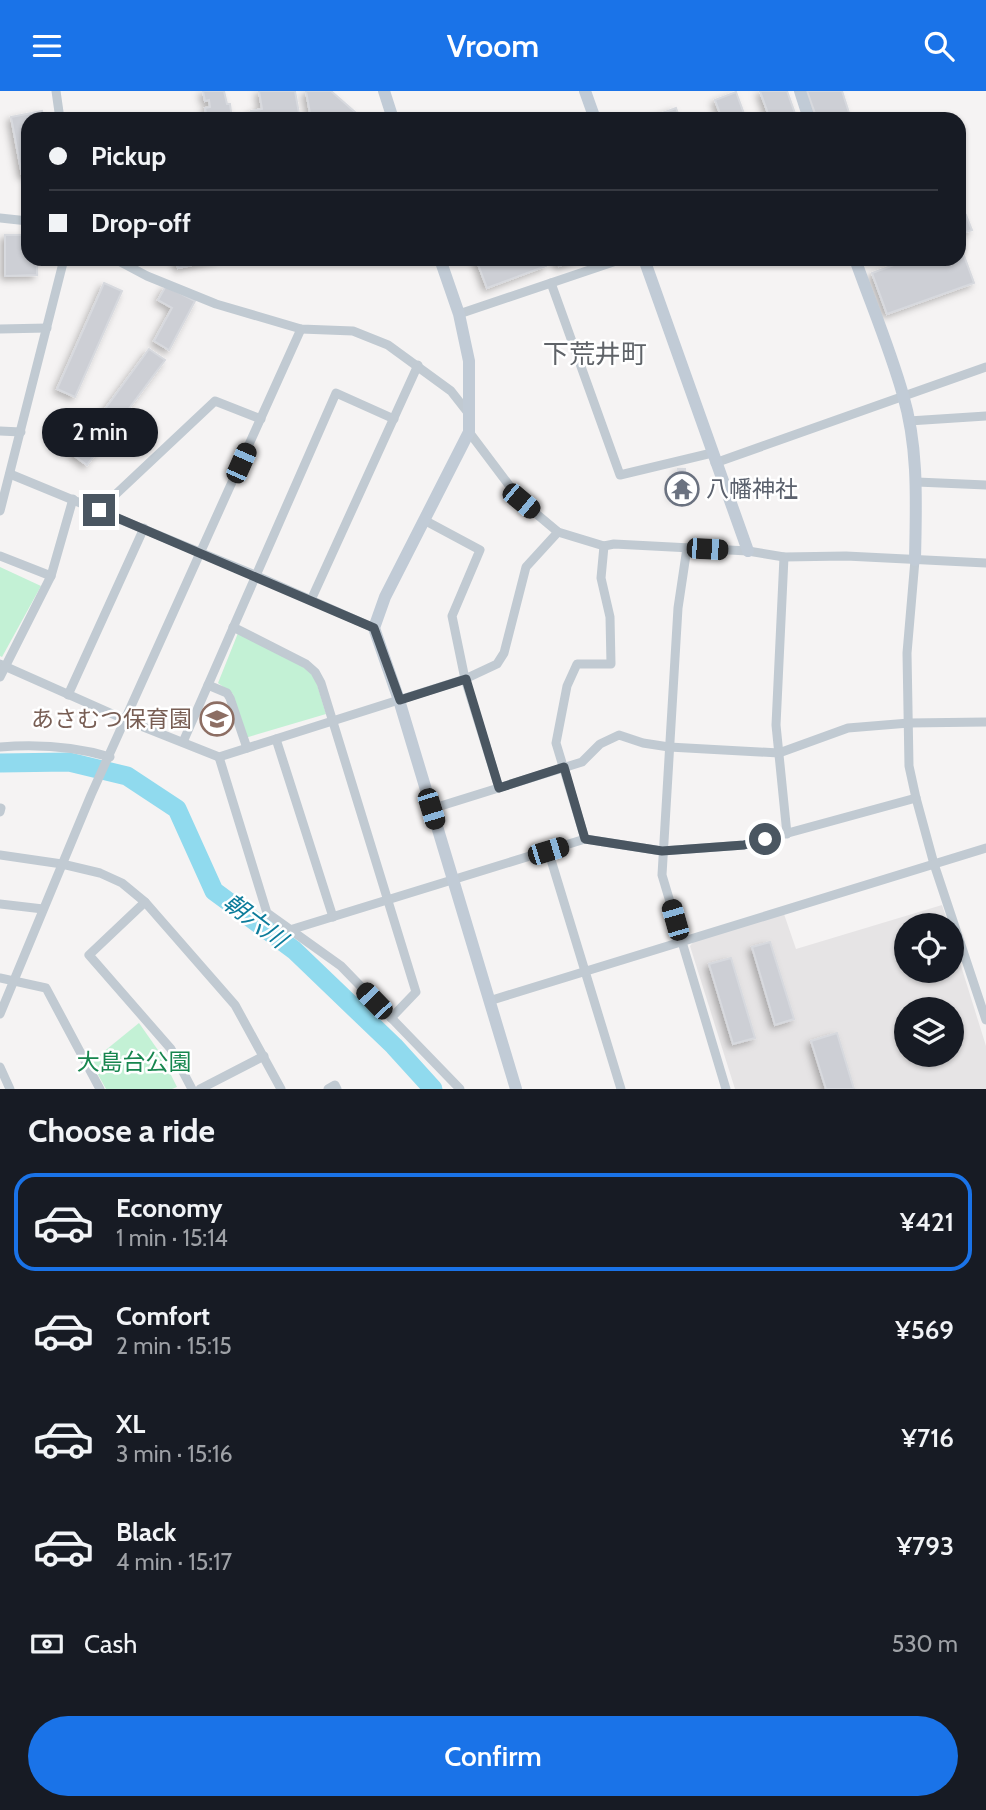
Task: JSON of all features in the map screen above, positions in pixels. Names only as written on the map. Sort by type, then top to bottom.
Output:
[{"type":"street","points":[[56,91],[59,112]]},
{"type":"street","points":[[384,91],[391,112]]},
{"type":"street","points":[[585,91],[592,112]]},
{"type":"street","points":[[800,91],[807,112]]},
{"type":"street","points":[[0,218],[21,220]]},
{"type":"street","points":[[0,511],[62,266]]},
{"type":"street","points":[[128,266],[216,304],[301,329],[353,331],[388,345],[451,391],[470,415]]},
{"type":"street","points":[[442,266],[459,314],[470,361],[469,432],[385,597],[374,628],[400,700],[516,1089]]},
{"type":"street","points":[[459,314],[601,266]]},
{"type":"street","points":[[646,266],[748,551]]},
{"type":"street","points":[[858,266],[904,396],[917,482],[915,560],[907,653],[909,766],[934,864],[986,1019]]},
{"type":"street","points":[[551,283],[620,475],[713,458],[986,367]]},
{"type":"street","points":[[0,329],[47,328]]},
{"type":"street","points":[[0,1014],[92,795],[301,329]]},
{"type":"street","points":[[311,600],[418,365]]},
{"type":"street","points":[[183,742],[335,393],[394,419]]},
{"type":"street","points":[[99,510],[215,401],[261,419]]},
{"type":"street","points":[[909,421],[986,416]]},
{"type":"street","points":[[0,431],[21,432]]},
{"type":"street","points":[[469,432],[521,501],[558,532],[604,546],[614,544],[748,551],[784,557],[846,556],[986,563]]},
{"type":"street","points":[[10,474],[201,552],[374,628]]},
{"type":"street","points":[[917,482],[986,485]]},
{"type":"street","points":[[0,677],[3,665],[51,576],[73,499]]},
{"type":"street","points":[[424,520],[480,550],[452,616],[466,679],[499,788]]},
{"type":"street","points":[[68,695],[144,528]]},
{"type":"street","points":[[3,665],[126,720],[219,757],[466,679],[497,664],[504,653],[526,567],[558,532]]},
{"type":"street","points":[[585,839],[556,743],[567,686],[577,664],[611,664],[610,617],[601,578],[604,546]]},
{"type":"street","points":[[687,548],[678,608],[662,875],[726,1089]]},
{"type":"street","points":[[0,556],[51,576]]},
{"type":"street","points":[[784,557],[776,725],[787,834]]},
{"type":"street","points":[[233,627],[306,664],[315,672],[321,683],[416,992],[391,1018]]},
{"type":"street","points":[[208,685],[227,693],[247,748]]},
{"type":"street","points":[[431,809],[582,762],[600,744],[619,735],[643,743],[669,747],[779,753],[848,728],[909,723],[986,722]]},
{"type":"street","points":[[276,739],[333,917]]},
{"type":"street","points":[[0,747],[34,744],[55,746],[89,751],[109,760]]},
{"type":"street","points":[[219,757],[267,913],[293,929],[341,966],[460,1089]]},
{"type":"street","points":[[293,929],[585,839],[662,851],[744,845],[916,798]]},
{"type":"street","points":[[489,1001],[986,848]]},
{"type":"street","points":[[548,851],[621,1089]]},
{"type":"street","points":[[0,855],[62,864],[100,873],[122,883],[145,902],[235,1005],[281,1089]]},
{"type":"street","points":[[145,902],[89,955],[171,1049],[192,1089]]},
{"type":"street","points":[[0,904],[43,909]]},
{"type":"street","points":[[0,978],[46,988],[100,1089]]},
{"type":"street","points":[[200,1089],[264,1056]]},
{"type":"street","points":[[0,1067],[10,1089]]},
{"type":"street","points":[[328,1089],[335,1086],[337,1089]]},
{"type":"shaded area","points":[[942,905],[945,913],[915,913]]},
{"type":"shaded area","points":[[784,914],[796,949],[894,919],[894,983],[964,983],[964,975],[986,1046],[986,1089],[735,1089],[690,946],[694,941]]},
{"type":"green space","points":[[0,567],[41,586],[2,657],[0,656]]},
{"type":"green space","points":[[238,633],[305,667],[315,678],[326,714],[245,738],[233,694],[218,683]]},
{"type":"green space","name":"大島台公園","points":[[139,1023],[160,1053],[177,1087],[106,1089],[91,1062]]},
{"type":"building","points":[[203,91],[224,91],[231,112],[206,112],[205,108],[210,107],[209,100],[205,101]]},
{"type":"building","points":[[259,91],[295,91],[299,112],[251,111],[262,109]]},
{"type":"building","points":[[306,91],[331,91],[355,112],[310,112]]},
{"type":"building","points":[[760,91],[787,91],[794,112],[768,112]]},
{"type":"building","points":[[807,91],[842,91],[849,112],[814,112]]},
{"type":"building","points":[[736,92],[743,112],[719,112],[715,100]]},
{"type":"building","points":[[21,115],[21,170],[11,117]]},
{"type":"building","points":[[966,215],[972,230],[966,232]]},
{"type":"building","points":[[5,235],[21,235],[21,266],[37,266],[37,275],[5,276]]},
{"type":"building","points":[[966,261],[974,283],[887,314],[872,273],[891,266],[966,266]]},
{"type":"building","points":[[479,266],[546,266],[487,288]]},
{"type":"building","points":[[104,283],[122,291],[75,397],[57,389]]},
{"type":"building","points":[[166,286],[195,301],[169,350],[154,341],[172,308],[158,300]]},
{"type":"building","points":[[149,349],[165,360],[87,465],[72,454]]},
{"type":"building","points":[[678,469],[685,469],[684,481],[688,481],[688,496],[673,496],[673,480],[678,480]]},
{"type":"building","points":[[770,942],[794,1019],[775,1025],[752,947]]},
{"type":"building","points":[[731,958],[755,1038],[733,1044],[709,964]]},
{"type":"building","points":[[837,1033],[854,1089],[826,1089],[811,1041]]},
{"type":"waterway","name":"朝六川","points":[[0,763],[69,762],[127,776],[177,809],[214,891],[294,950],[394,1046],[433,1089]]},
{"type":"place","name":"八幡神社","points":[[682,489]]},
{"type":"place","name":"あさむつ保育園","points":[[217,719]]},
{"type":"district","name":"下荒井町","points":[[595,354]]},
{"type":"route","points":[[99,510],[374,628],[400,700],[466,679],[499,788],[564,767],[585,839],[662,851],[744,845],[765,839]]}]
